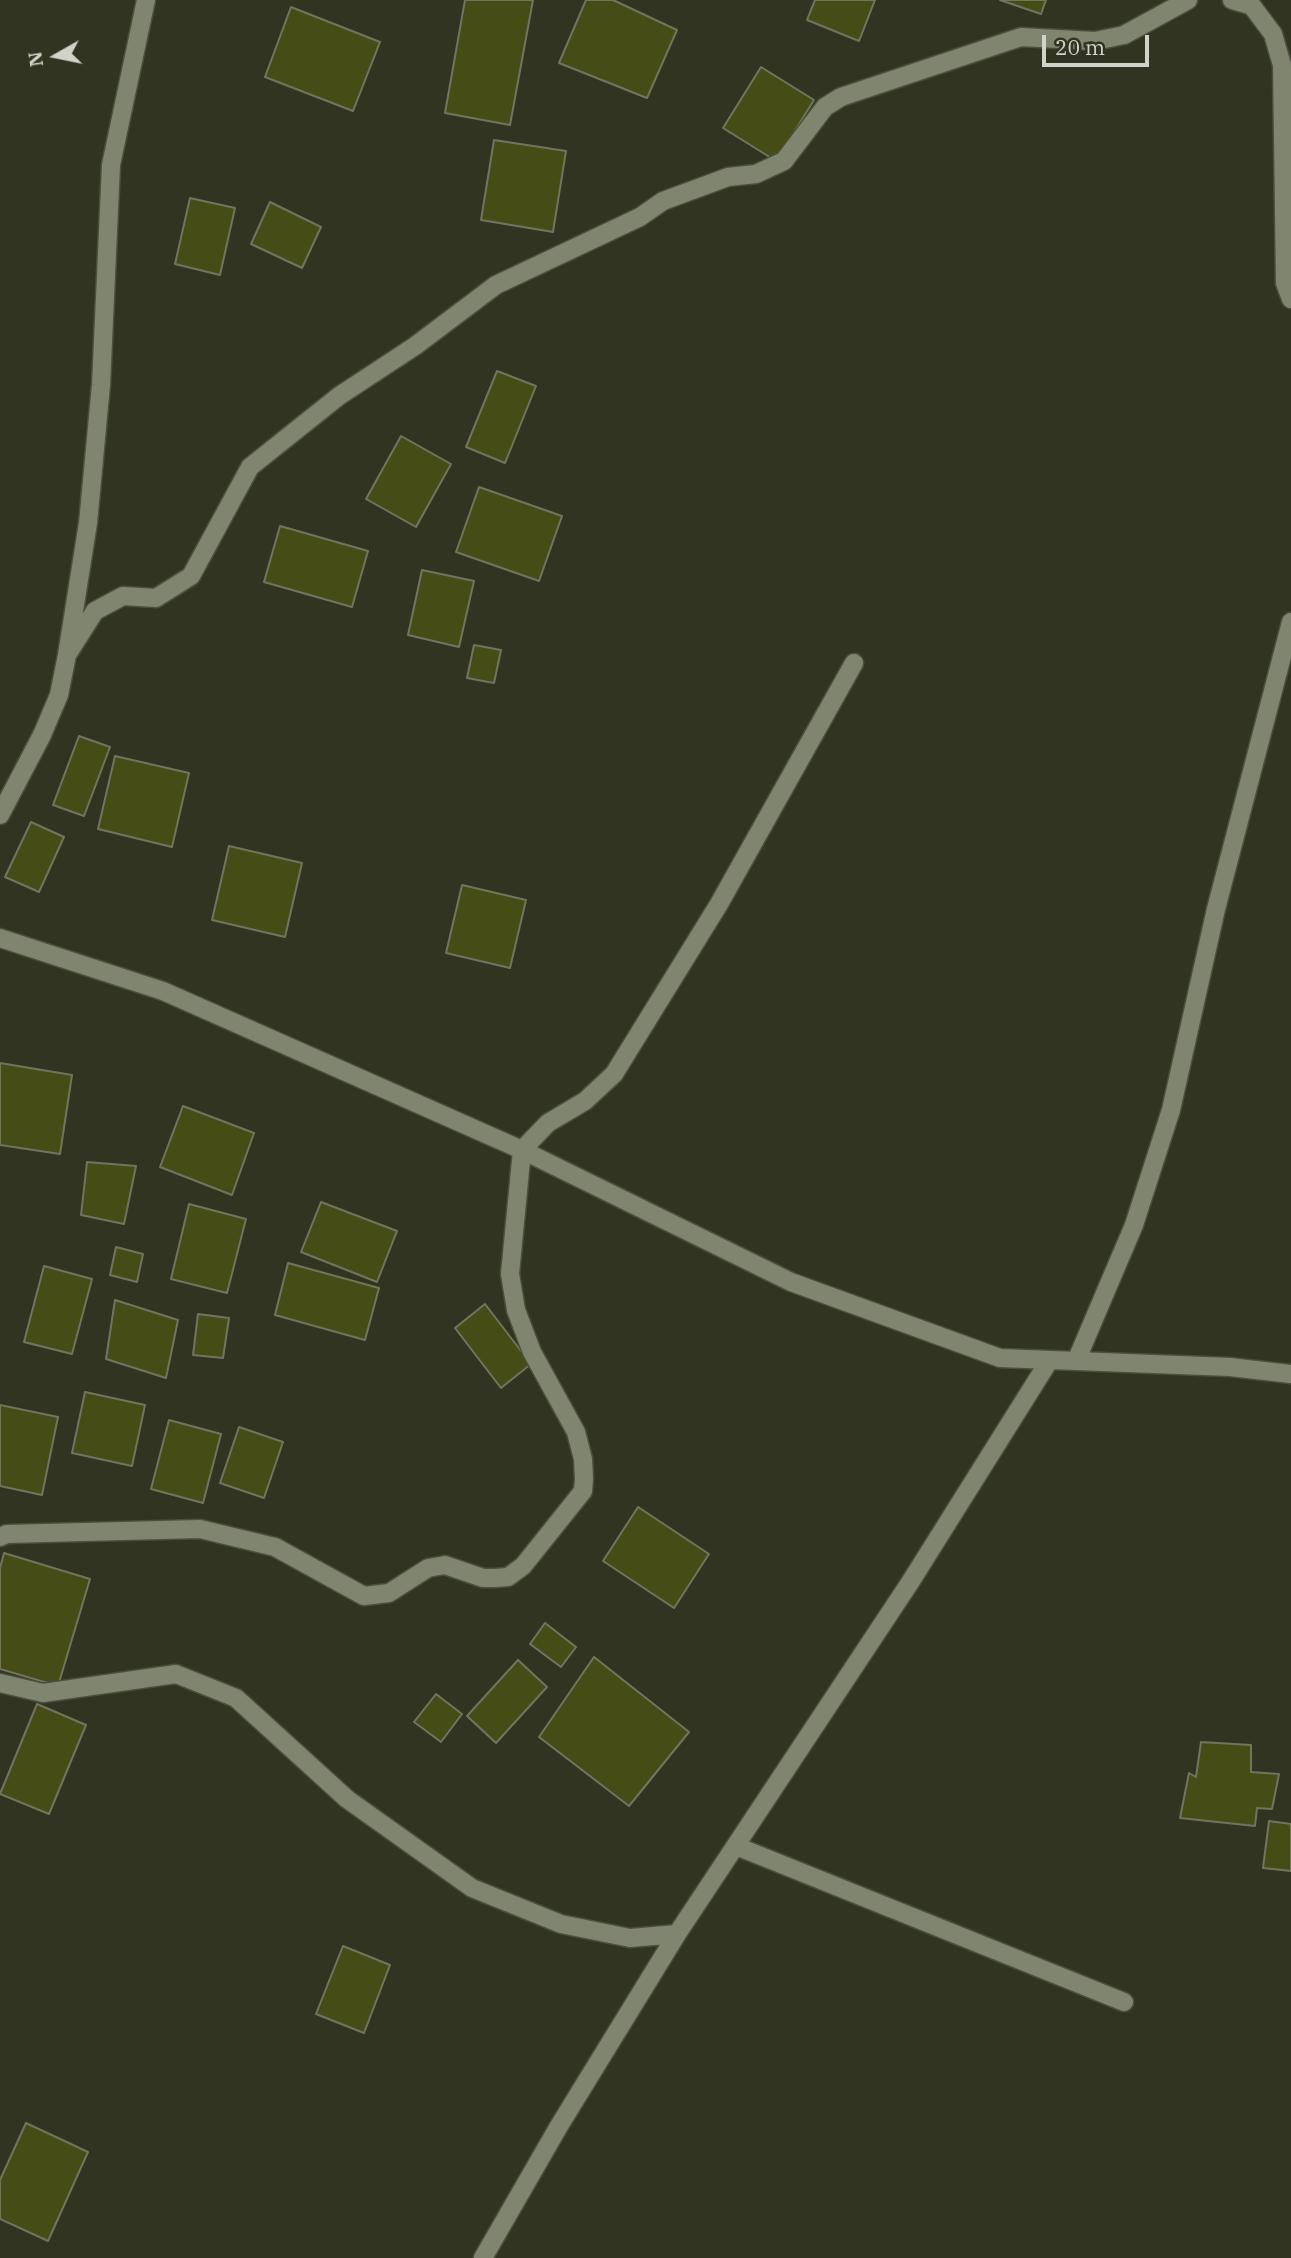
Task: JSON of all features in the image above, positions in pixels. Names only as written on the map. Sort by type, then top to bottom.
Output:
[{"type":"street","points":[[0,815],[43,735],[59,695],[67,655],[88,523],[100,398],[111,165],[146,0]]},
{"type":"street","points":[[67,655],[95,611],[123,596],[156,598],[191,576],[250,467],[339,396],[415,346],[496,285],[640,216],[663,201],[728,177],[756,174],[783,161],[825,107],[841,97],[1021,37],[1095,41],[1124,35],[1188,0]]},
{"type":"street","points":[[1232,0],[1252,6],[1266,24],[1273,34],[1282,65],[1285,283],[1291,299]]},
{"type":"street","points":[[1077,1359],[1135,1225],[1171,1110],[1216,909],[1291,622]]},
{"type":"street","points":[[0,1537],[7,1534],[200,1529],[275,1546],[364,1596],[389,1593],[409,1578],[437,1566],[445,1565],[482,1578],[508,1577],[516,1572],[583,1491],[584,1479],[583,1459],[576,1432],[532,1352],[516,1310],[510,1274],[522,1150],[548,1123],[585,1101],[614,1074],[719,904],[853,663]]},
{"type":"street","points":[[0,938],[163,991],[522,1150],[791,1282],[1000,1358],[1049,1361],[1077,1359],[1291,1374]]},
{"type":"street","points":[[483,2258],[559,2126],[677,1934],[911,1581],[1049,1361]]},
{"type":"street","points":[[0,1683],[43,1693],[176,1674],[236,1698],[347,1799],[472,1888],[561,1924],[630,1938],[677,1934]]},
{"type":"street","points":[[736,1846],[1124,2002]]},
{"type":"building","points":[[465,0],[533,0],[510,125],[445,113]]},
{"type":"building","points":[[586,0],[613,0],[677,30],[647,98],[559,63]]},
{"type":"building","points":[[815,0],[875,0],[859,41],[807,20]]},
{"type":"building","points":[[1000,0],[1046,0],[1041,14]]},
{"type":"building","points":[[291,7],[380,42],[353,111],[265,77]]},
{"type":"building","points":[[761,67],[814,100],[776,161],[723,128]]},
{"type":"building","points":[[494,140],[566,151],[553,232],[481,220]]},
{"type":"building","points":[[190,198],[235,208],[220,275],[175,264]]},
{"type":"building","points":[[270,202],[321,227],[302,268],[251,244]]},
{"type":"building","points":[[497,371],[536,386],[505,463],[466,447]]},
{"type":"building","points":[[401,436],[451,464],[416,527],[366,499]]},
{"type":"building","points":[[479,487],[562,516],[539,581],[456,552]]},
{"type":"building","points":[[280,526],[368,551],[352,607],[264,582]]},
{"type":"building","points":[[422,570],[474,581],[459,647],[408,635]]},
{"type":"building","points":[[474,645],[501,650],[494,683],[467,678]]},
{"type":"building","points":[[79,736],[110,747],[84,816],[53,805]]},
{"type":"building","points":[[115,756],[189,773],[172,847],[98,829]]},
{"type":"building","points":[[31,822],[64,837],[39,892],[5,877]]},
{"type":"building","points":[[229,846],[302,863],[285,937],[212,920]]},
{"type":"building","points":[[462,885],[526,900],[510,968],[446,953]]},
{"type":"building","points":[[0,1063],[72,1075],[60,1154],[0,1145]]},
{"type":"building","points":[[183,1106],[254,1133],[232,1195],[160,1167]]},
{"type":"building","points":[[87,1162],[136,1166],[124,1224],[81,1215]]},
{"type":"building","points":[[321,1202],[397,1231],[377,1282],[301,1252]]},
{"type":"building","points":[[189,1204],[246,1219],[227,1293],[171,1279]]},
{"type":"building","points":[[116,1247],[143,1254],[137,1282],[110,1275]]},
{"type":"building","points":[[288,1263],[379,1288],[365,1340],[275,1315]]},
{"type":"building","points":[[44,1266],[92,1279],[72,1354],[24,1342]]},
{"type":"building","points":[[115,1300],[178,1320],[166,1378],[106,1359]]},
{"type":"building","points":[[485,1304],[531,1364],[501,1388],[455,1328]]},
{"type":"building","points":[[198,1314],[229,1318],[223,1358],[193,1355]]},
{"type":"building","points":[[85,1392],[145,1405],[132,1466],[72,1453]]},
{"type":"building","points":[[0,1405],[58,1417],[42,1495],[0,1486]]},
{"type":"building","points":[[169,1420],[221,1434],[203,1503],[151,1489]]},
{"type":"building","points":[[239,1427],[283,1442],[264,1498],[220,1483]]},
{"type":"building","points":[[638,1507],[709,1554],[674,1608],[603,1561]]},
{"type":"building","points":[[4,1553],[90,1579],[58,1686],[0,1669],[0,1568]]},
{"type":"building","points":[[545,1623],[576,1647],[561,1667],[530,1644]]},
{"type":"building","points":[[594,1657],[689,1732],[629,1806],[539,1737]]},
{"type":"building","points":[[518,1660],[547,1687],[496,1743],[467,1716]]},
{"type":"building","points":[[436,1694],[462,1714],[441,1742],[414,1722]]},
{"type":"building","points":[[37,1704],[86,1725],[49,1814],[0,1794]]},
{"type":"building","points":[[1201,1742],[1251,1745],[1251,1772],[1279,1774],[1272,1809],[1257,1808],[1255,1826],[1180,1818],[1189,1773],[1196,1777]]},
{"type":"building","points":[[1269,1821],[1291,1824],[1291,1871],[1263,1868]]},
{"type":"building","points":[[343,1946],[390,1965],[364,2033],[316,2014]]},
{"type":"building","points":[[26,2123],[88,2152],[48,2241],[0,2219],[0,2180]]}]
